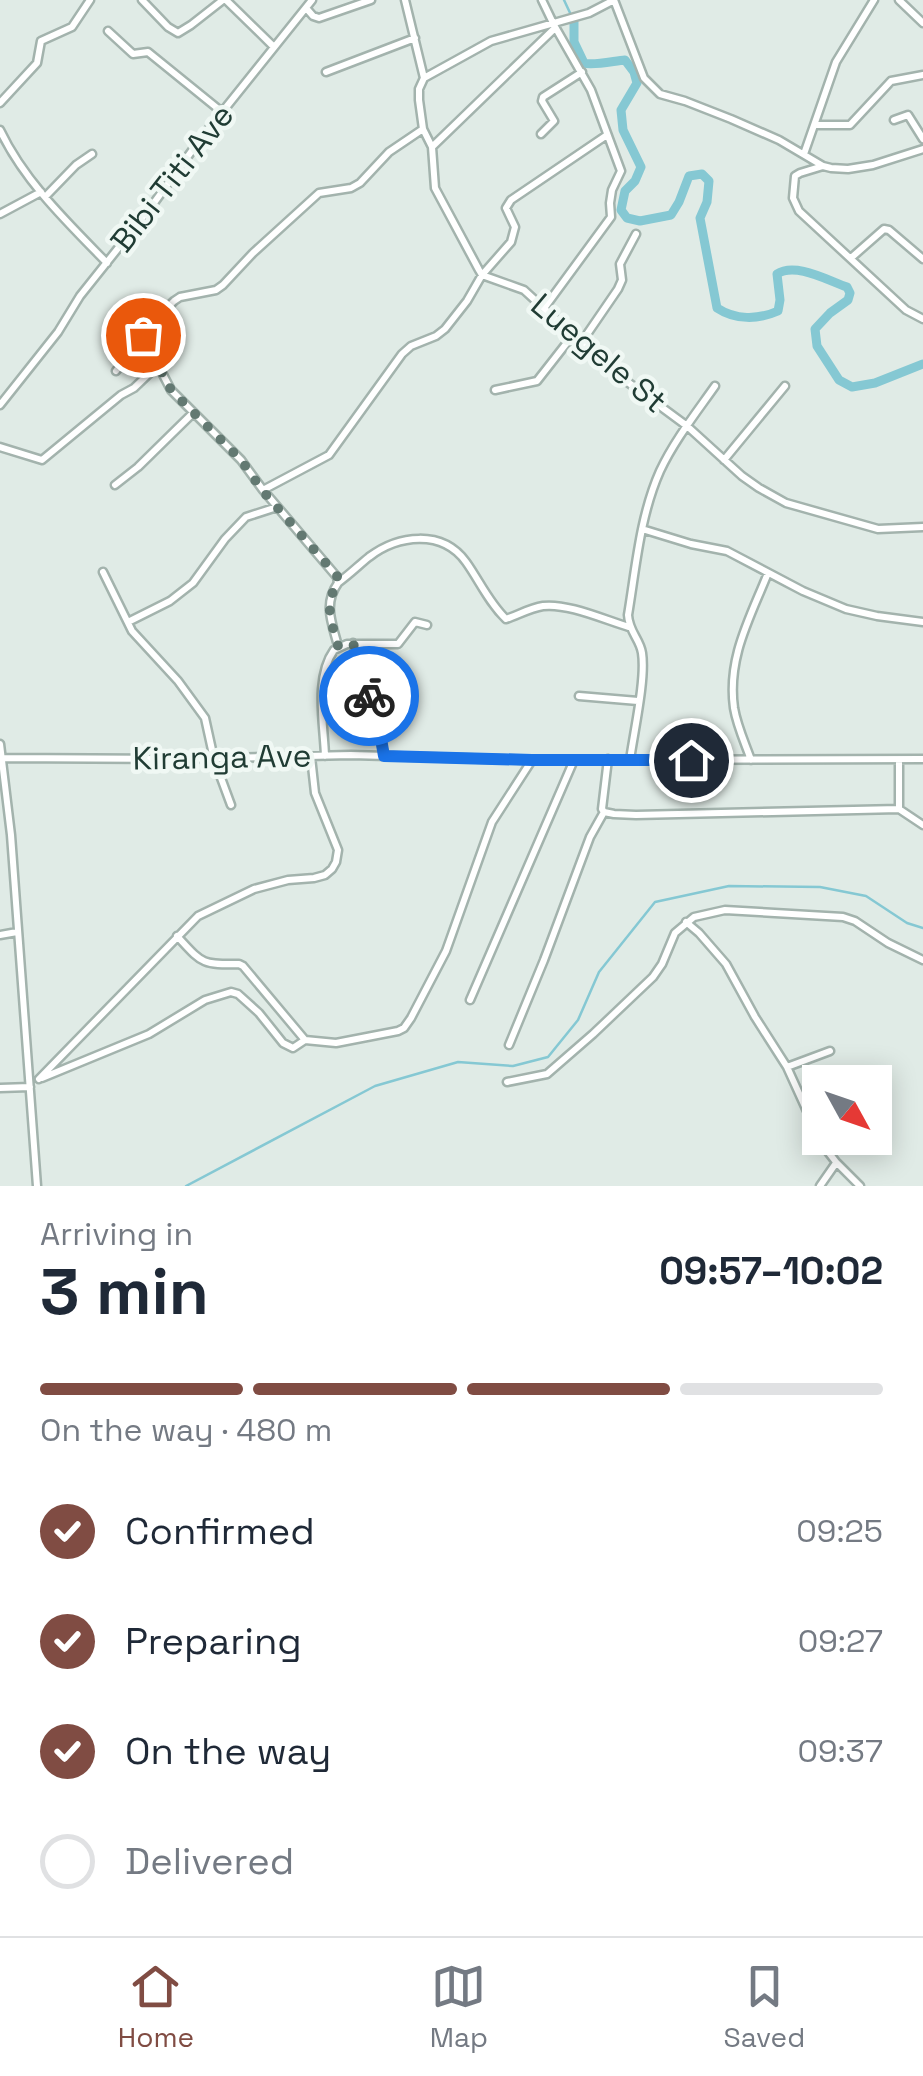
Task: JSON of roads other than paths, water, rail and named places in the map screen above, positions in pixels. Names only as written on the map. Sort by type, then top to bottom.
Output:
[{"type":"street","points":[[0,102],[37,63],[42,41],[72,26],[90,0]]},
{"type":"street","points":[[142,0],[178,33],[225,0],[274,48]]},
{"type":"street","name":"Bibi Titi Ave","points":[[0,405],[58,332],[80,296],[312,0]]},
{"type":"street","points":[[306,8],[320,18],[371,0]]},
{"type":"street","points":[[404,0],[424,78]]},
{"type":"street","points":[[542,0],[582,72],[621,170],[612,190],[612,217],[545,307]]},
{"type":"street","points":[[482,276],[438,196],[419,89],[424,78],[492,41],[554,26],[614,0],[644,78],[653,89],[732,119],[822,166]]},
{"type":"street","points":[[804,154],[836,62],[874,0]]},
{"type":"street","points":[[900,0],[923,23]]},
{"type":"street","points":[[432,147],[554,26]]},
{"type":"street","points":[[108,31],[134,54],[148,52],[222,112]]},
{"type":"street","points":[[326,72],[415,38]]},
{"type":"street","points":[[541,134],[554,121],[543,97],[582,72]]},
{"type":"street","points":[[816,124],[850,124],[891,81],[923,75]]},
{"type":"street","points":[[894,120],[908,115],[923,139]]},
{"type":"street","points":[[338,583],[334,572],[262,490],[241,460],[171,390],[158,365],[159,338],[167,308],[174,301],[224,285],[314,196],[351,188],[389,152],[424,129]]},
{"type":"street","points":[[0,130],[11,153],[43,194],[106,263]]},
{"type":"street","points":[[262,490],[330,455],[402,354],[445,329],[511,242],[514,221],[506,208],[511,200],[608,135]]},
{"type":"street","points":[[923,149],[848,169],[822,166],[800,172],[793,198],[799,211],[906,310],[923,318]]},
{"type":"street","points":[[0,214],[43,194],[92,154]]},
{"type":"street","points":[[851,258],[884,229],[923,259]]},
{"type":"street","points":[[581,342],[622,280],[620,264],[636,234]]},
{"type":"street","name":"Luegele St","points":[[482,276],[524,290],[610,368],[687,426],[758,488],[786,502],[878,529],[923,528]]},
{"type":"street","points":[[116,371],[143,335],[152,332],[159,338]]},
{"type":"street","points":[[495,390],[538,381],[572,335]]},
{"type":"street","points":[[0,448],[42,460],[158,365]]},
{"type":"street","points":[[630,760],[642,654],[629,627],[628,615],[642,529],[660,470],[716,386]]},
{"type":"street","points":[[724,460],[785,386]]},
{"type":"street","points":[[115,485],[193,413]]},
{"type":"street","points":[[128,622],[177,597],[193,583],[224,539],[246,517],[278,507]]},
{"type":"street","points":[[642,529],[728,551],[803,592],[846,609],[923,622]]},
{"type":"street","points":[[338,646],[328,607],[338,583],[370,556],[415,539],[435,539],[450,546],[463,558],[506,619],[525,610],[556,606],[629,627]]},
{"type":"street","points":[[103,572],[136,636],[204,718],[230,805]]},
{"type":"street","points":[[751,760],[735,712],[732,670],[768,573]]},
{"type":"street","points":[[325,756],[324,671],[329,657],[338,646],[353,643],[398,644],[415,622],[426,625]]},
{"type":"street","points":[[353,643],[378,722],[384,756]]},
{"type":"street","points":[[378,722],[404,714],[389,668]]},
{"type":"street","points":[[579,696],[638,700]]},
{"type":"street","points":[[0,744],[33,1083],[37,1186]]},
{"type":"street","points":[[33,1083],[177,936],[209,910],[254,889],[314,878],[332,870],[338,850],[315,792],[311,756]]},
{"type":"street","name":"Kiranga Ave","points":[[1,758],[923,759]]},
{"type":"street","points":[[177,936],[206,964],[244,966],[305,1040],[360,1040],[404,1028],[446,950],[492,822],[532,760]]},
{"type":"street","points":[[470,1000],[574,760]]},
{"type":"street","points":[[508,1045],[590,837],[604,812],[608,760]]},
{"type":"street","points":[[900,760],[900,809]]},
{"type":"street","points":[[604,812],[900,809],[923,825]]},
{"type":"street","points":[[507,1082],[547,1074],[593,1034],[653,976],[675,933],[694,917],[725,910],[843,917],[923,960]]},
{"type":"street","points":[[686,922],[726,964],[787,1067],[811,1124],[836,1163],[860,1186]]},
{"type":"street","points":[[0,935],[17,932]]},
{"type":"street","points":[[0,1088],[33,1083],[149,1034],[205,1000],[231,992],[259,1012],[283,1042],[293,1048],[305,1040]]},
{"type":"street","points":[[787,1067],[830,1051]]},
{"type":"street","points":[[820,1186],[836,1163]]},
{"type":"waterway","points":[[564,0],[571,15]]},
{"type":"waterway","points":[[574,22],[574,42],[584,63],[625,60],[637,83],[621,110],[623,130],[641,167],[625,191],[621,210],[627,218],[640,221],[671,215],[689,176],[702,174],[709,181],[707,202],[700,218],[717,308],[739,317],[770,314],[778,311],[780,300],[777,274],[793,270],[811,273],[847,287],[850,293],[848,300],[815,329],[817,346],[839,380],[852,387],[875,383],[923,364]]},
{"type":"waterway","points":[[186,1186],[375,1086],[458,1062],[513,1066],[548,1057],[578,1020],[599,972],[655,902],[729,886],[820,887],[866,896],[907,923],[923,928]]}]
